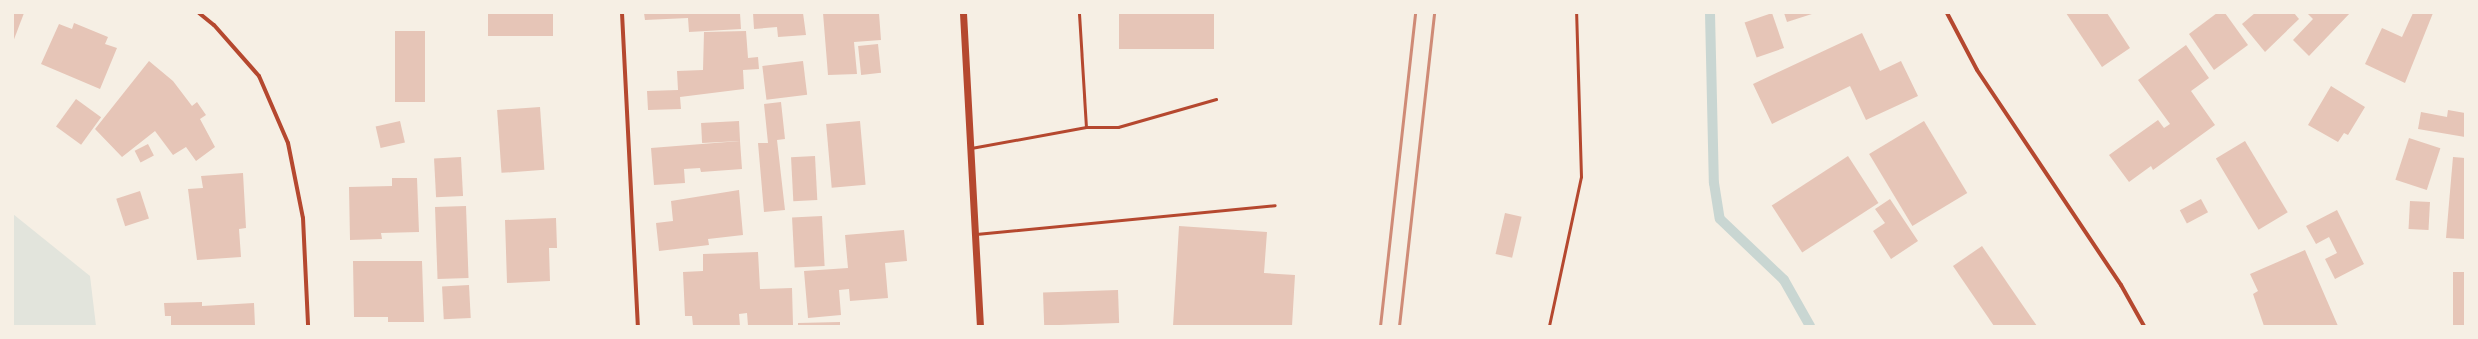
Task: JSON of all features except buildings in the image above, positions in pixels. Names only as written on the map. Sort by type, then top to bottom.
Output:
[{"type":"street","points":[[199,13],[219,30],[259,76],[288,143],[303,218],[308,326]]},
{"type":"street","points":[[622,13],[638,326]]},
{"type":"street","points":[[963,13],[980,326]]},
{"type":"street","points":[[1947,13],[1977,70],[2120,285],[2144,326]]},
{"type":"lane","points":[[1079,13],[1086,127]]},
{"type":"lane","points":[[970,149],[1086,127],[1118,127],[1216,99]]},
{"type":"lane","points":[[976,234],[1275,205]]},
{"type":"path","points":[[1549,326],[1581,177],[1576,13]]},
{"type":"shaded area","points":[[13,214],[90,276],[96,326],[13,326]]},
{"type":"waterway","points":[[1710,13],[1714,183],[1720,219],[1784,280],[1810,326]]},
{"type":"railway","points":[[1380,326],[1415,13]]},
{"type":"railway","points":[[1399,326],[1434,13]]}]
